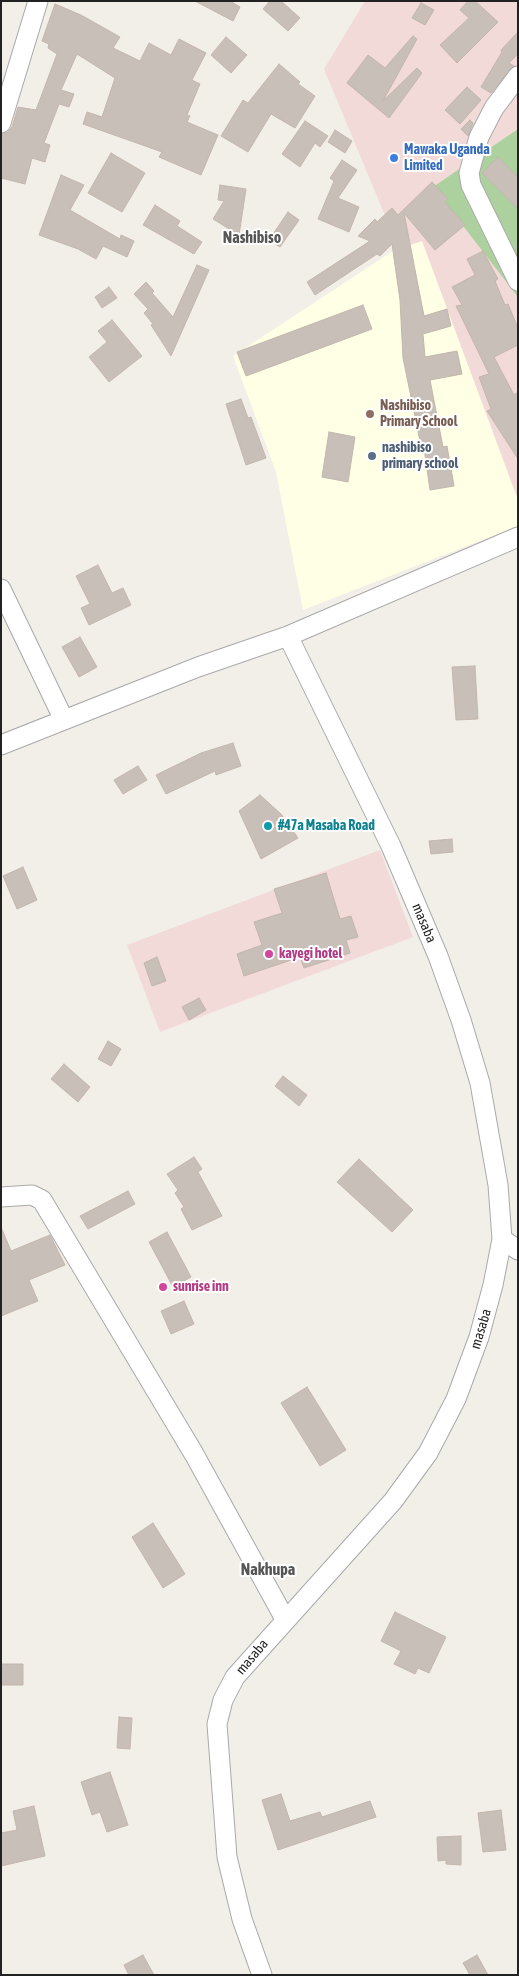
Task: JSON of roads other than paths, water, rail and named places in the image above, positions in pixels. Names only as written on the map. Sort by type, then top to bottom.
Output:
[{"type":"street","points":[[1,123],[38,1]]},
{"type":"street","points":[[518,76],[494,108],[479,137],[469,173],[471,185],[518,281]]},
{"type":"street","points":[[1,745],[198,667],[288,636],[518,537]]},
{"type":"street","points":[[1,589],[64,720]]},
{"type":"street","name":"masaba","points":[[262,1975],[242,1919],[227,1857],[218,1724],[223,1700],[235,1676],[393,1501],[428,1453],[456,1399],[479,1337],[494,1285],[502,1239],[498,1185],[480,1083],[462,1020],[438,956],[391,846],[288,636]]},
{"type":"street","points":[[1,1197],[32,1195],[42,1200],[194,1454],[285,1619]]},
{"type":"street","points":[[502,1239],[518,1250]]},
{"type":"place","name":"Mawaka Uganda Limited","points":[[394,158]]},
{"type":"place","name":"Nashibiso Primary School","points":[[370,414]]},
{"type":"place","name":"nashibiso primary school","points":[[372,456]]},
{"type":"place","name":"#47a Masaba Road","points":[[268,826]]},
{"type":"place","name":"kayegi hotel","points":[[269,954]]},
{"type":"place","name":"sunrise inn","points":[[163,1287]]},
{"type":"district","name":"Nashibiso","points":[[252,238]]},
{"type":"district","name":"Nakhupa","points":[[268,1570]]}]
